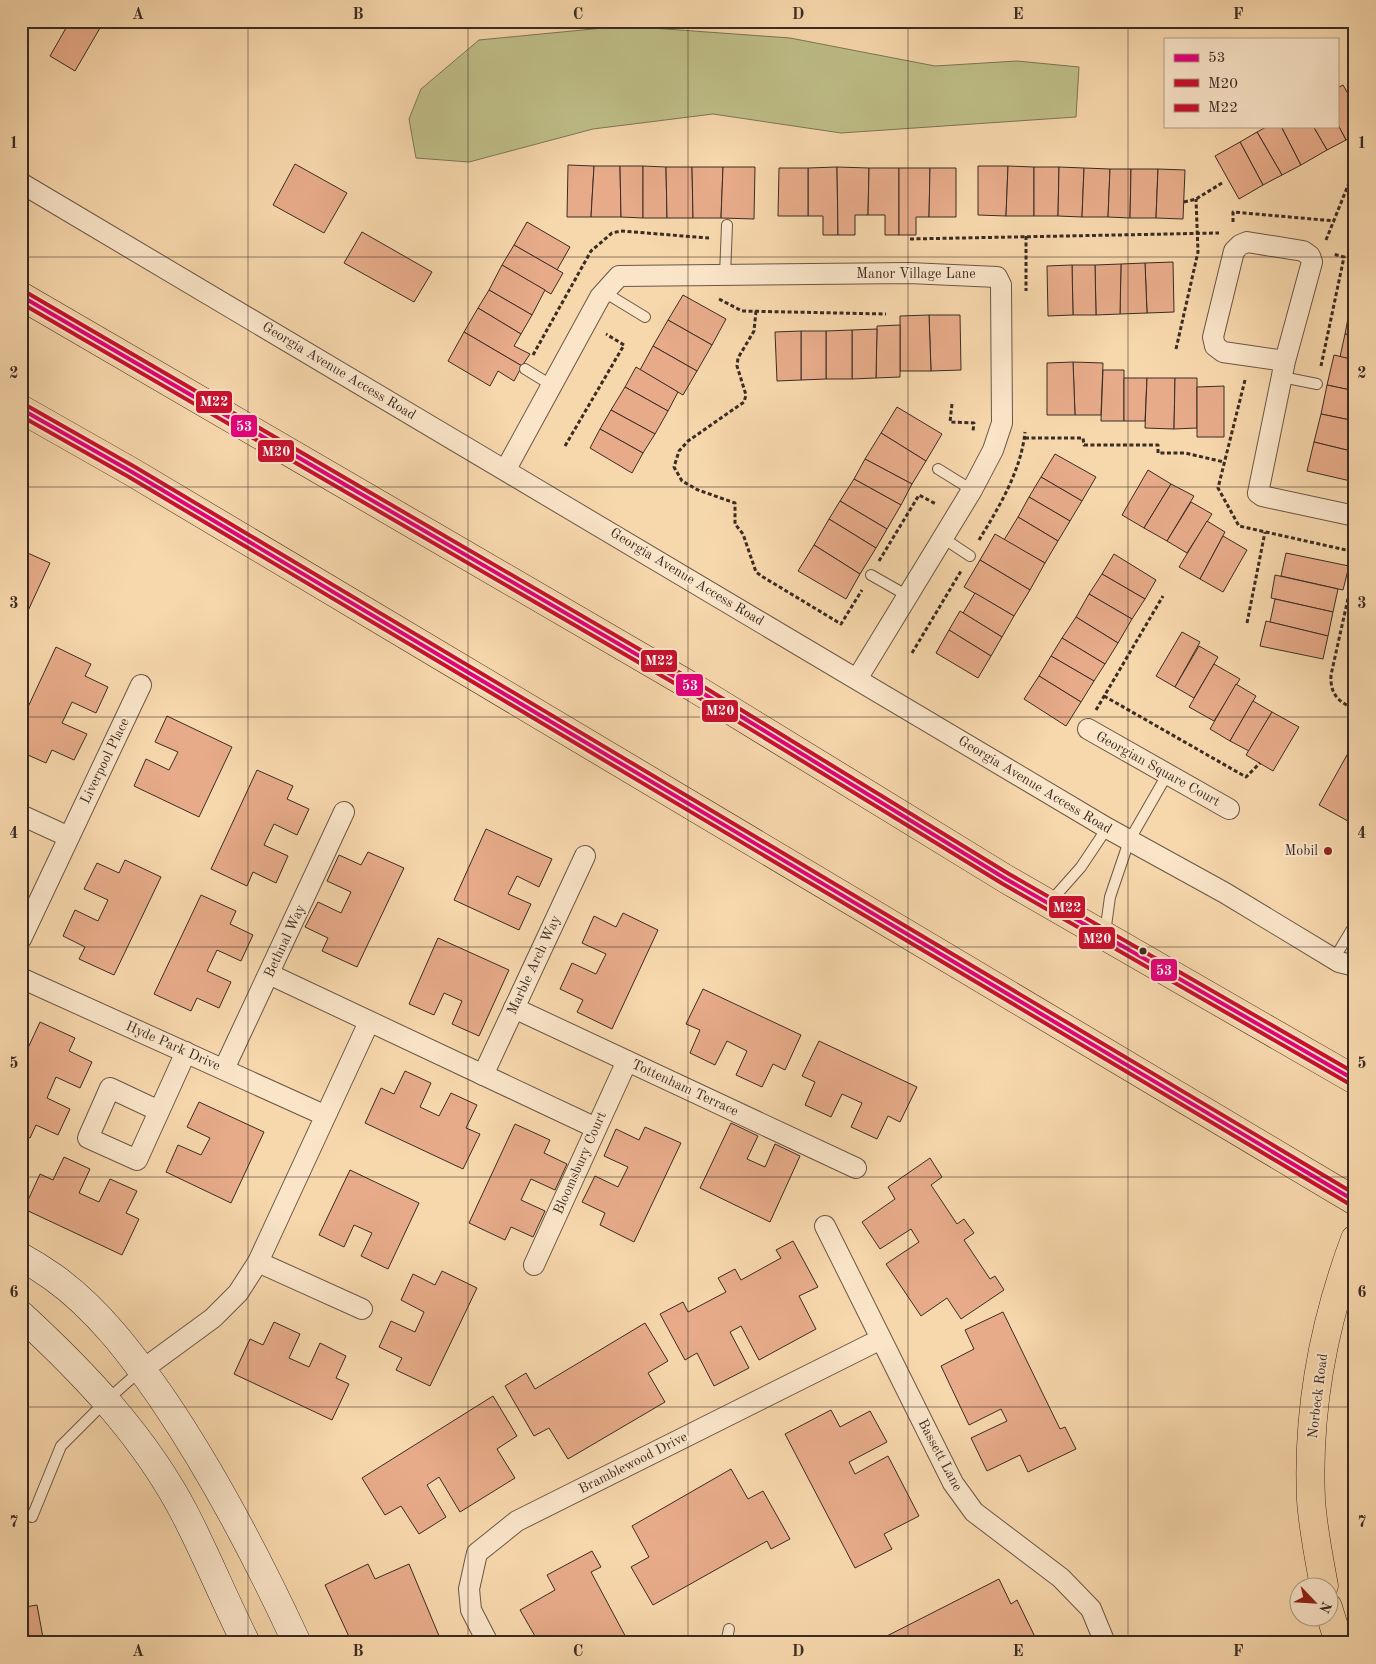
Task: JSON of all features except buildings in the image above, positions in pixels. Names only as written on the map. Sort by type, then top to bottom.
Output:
[{"type":"main road","points":[[21,296],[679,679],[1049,903],[1355,1080]]},
{"type":"main road","points":[[21,409],[141,478],[1355,1201]]},
{"type":"main road","name":"Norbeck Road","points":[[1322,1576],[1311,1501],[1311,1429],[1322,1355],[1339,1282],[1355,1239]]},
{"type":"main road","points":[[1334,1626],[1339,1643]]},
{"type":"street","name":"Georgia Avenue Access Road","points":[[21,183],[506,469],[1129,841],[1225,893],[1334,959],[1355,966]]},
{"type":"street","points":[[1284,369],[1223,352],[1215,346],[1213,337],[1234,251],[1240,245],[1247,242],[1303,251],[1310,256],[1312,262],[1284,369],[1258,493],[1355,516]]},
{"type":"street","name":"Manor Village Lane","points":[[506,469],[604,292],[619,276],[909,273],[996,277],[1001,285],[1002,423],[993,450],[972,490],[857,679]]},
{"type":"street","name":"Liverpool Place","points":[[69,837],[142,685]]},
{"type":"street","name":"Georgian Square Court","points":[[1089,720],[1168,773],[1229,809]]},
{"type":"street","name":"Bethnal Way","points":[[224,1069],[344,812]]},
{"type":"street","points":[[21,815],[69,837],[21,939]]},
{"type":"street","name":"Marble Arch Way","points":[[483,1075],[585,856]]},
{"type":"street","points":[[269,974],[596,1128]]},
{"type":"street","name":"Hyde Park Drive","points":[[21,978],[324,1115]]},
{"type":"street","name":"Tottenham Terrace","points":[[514,1008],[856,1168]]},
{"type":"street","points":[[142,1370],[213,1318],[238,1293],[258,1262],[324,1115],[369,1022]]},
{"type":"street","points":[[159,1111],[186,1052]]},
{"type":"street","name":"Bloomsbury Court","points":[[534,1265],[627,1061]]},
{"type":"street","name":"Bassett Lane","points":[[825,1226],[953,1483],[974,1512],[1061,1578],[1091,1609],[1105,1643]]},
{"type":"street","points":[[21,1257],[54,1277],[100,1320],[142,1370],[194,1446],[258,1559],[297,1643]]},
{"type":"street","points":[[258,1262],[362,1309]]},
{"type":"street","points":[[21,1315],[68,1358],[107,1400],[152,1460],[186,1515],[246,1643]]},
{"type":"street","name":"Bramblewood Drive","points":[[488,1643],[472,1610],[469,1589],[477,1553],[517,1521],[881,1339]]},
{"type":"lane","points":[[725,275],[727,225]]},
{"type":"lane","points":[[604,292],[645,317]]},
{"type":"lane","points":[[525,369],[552,385]]},
{"type":"lane","points":[[1284,369],[1317,384]]},
{"type":"lane","points":[[938,469],[972,490]]},
{"type":"lane","points":[[943,538],[970,556]]},
{"type":"lane","points":[[871,575],[908,596]]},
{"type":"lane","points":[[1104,935],[1110,897],[1129,841],[1168,773]]},
{"type":"lane","points":[[1049,903],[1082,867],[1107,828]]},
{"type":"lane","points":[[1334,959],[1355,924]]},
{"type":"lane","points":[[21,1512],[32,1517],[61,1446],[107,1400],[142,1370]]},
{"type":"lane","points":[[726,1643],[729,1629]]},
{"type":"path","points":[[1184,202],[1196,199],[1222,184]]},
{"type":"path","points":[[1176,349],[1198,252],[1196,199]]},
{"type":"path","points":[[1232,226],[1233,212],[1335,221]]},
{"type":"path","points":[[910,239],[1223,233]]},
{"type":"path","points":[[711,295],[742,311],[886,314]]},
{"type":"path","points":[[565,446],[624,345],[605,334],[623,304]]},
{"type":"path","points":[[756,311],[754,331],[738,358],[737,366],[746,395],[744,402],[688,441],[679,451],[674,467],[682,481],[698,490],[735,504],[735,524],[744,534],[756,572],[841,624],[919,495],[939,504],[953,478]]},
{"type":"path","points":[[952,404],[950,422],[974,423],[972,439]]},
{"type":"path","points":[[1025,438],[1083,438],[1084,445],[1158,445],[1158,453],[1185,453],[1224,462]]},
{"type":"path","points":[[1247,623],[1265,532]]},
{"type":"path","points":[[1355,567],[1331,675],[1330,688],[1340,702],[1355,709]]},
{"type":"path","points":[[1089,720],[1163,596]]},
{"type":"path","points":[[1104,696],[1246,777],[1260,763]]},
{"type":"shaded area","points":[[624,26],[790,38],[935,66],[1017,61],[1079,67],[1076,117],[841,133],[713,114],[593,129],[469,162],[416,158],[409,119],[421,89],[479,40]]},
{"type":"transit line","name":"M22","points":[[24,291],[699,684],[1009,874],[1355,1073]]},
{"type":"transit line","name":"53","points":[[21,296],[696,689],[1006,879],[1355,1080]]},
{"type":"transit line","name":"M20","points":[[21,303],[693,694],[1003,884],[1352,1085]]},
{"type":"transit line","name":"M22","points":[[24,404],[135,467],[1355,1194]]},
{"type":"transit line","name":"53","points":[[21,409],[132,472],[1355,1201]]},
{"type":"transit line","name":"M20","points":[[21,416],[129,477],[1352,1206]]},
{"type":"place","name":"Mobil","points":[[1328,851]]}]
